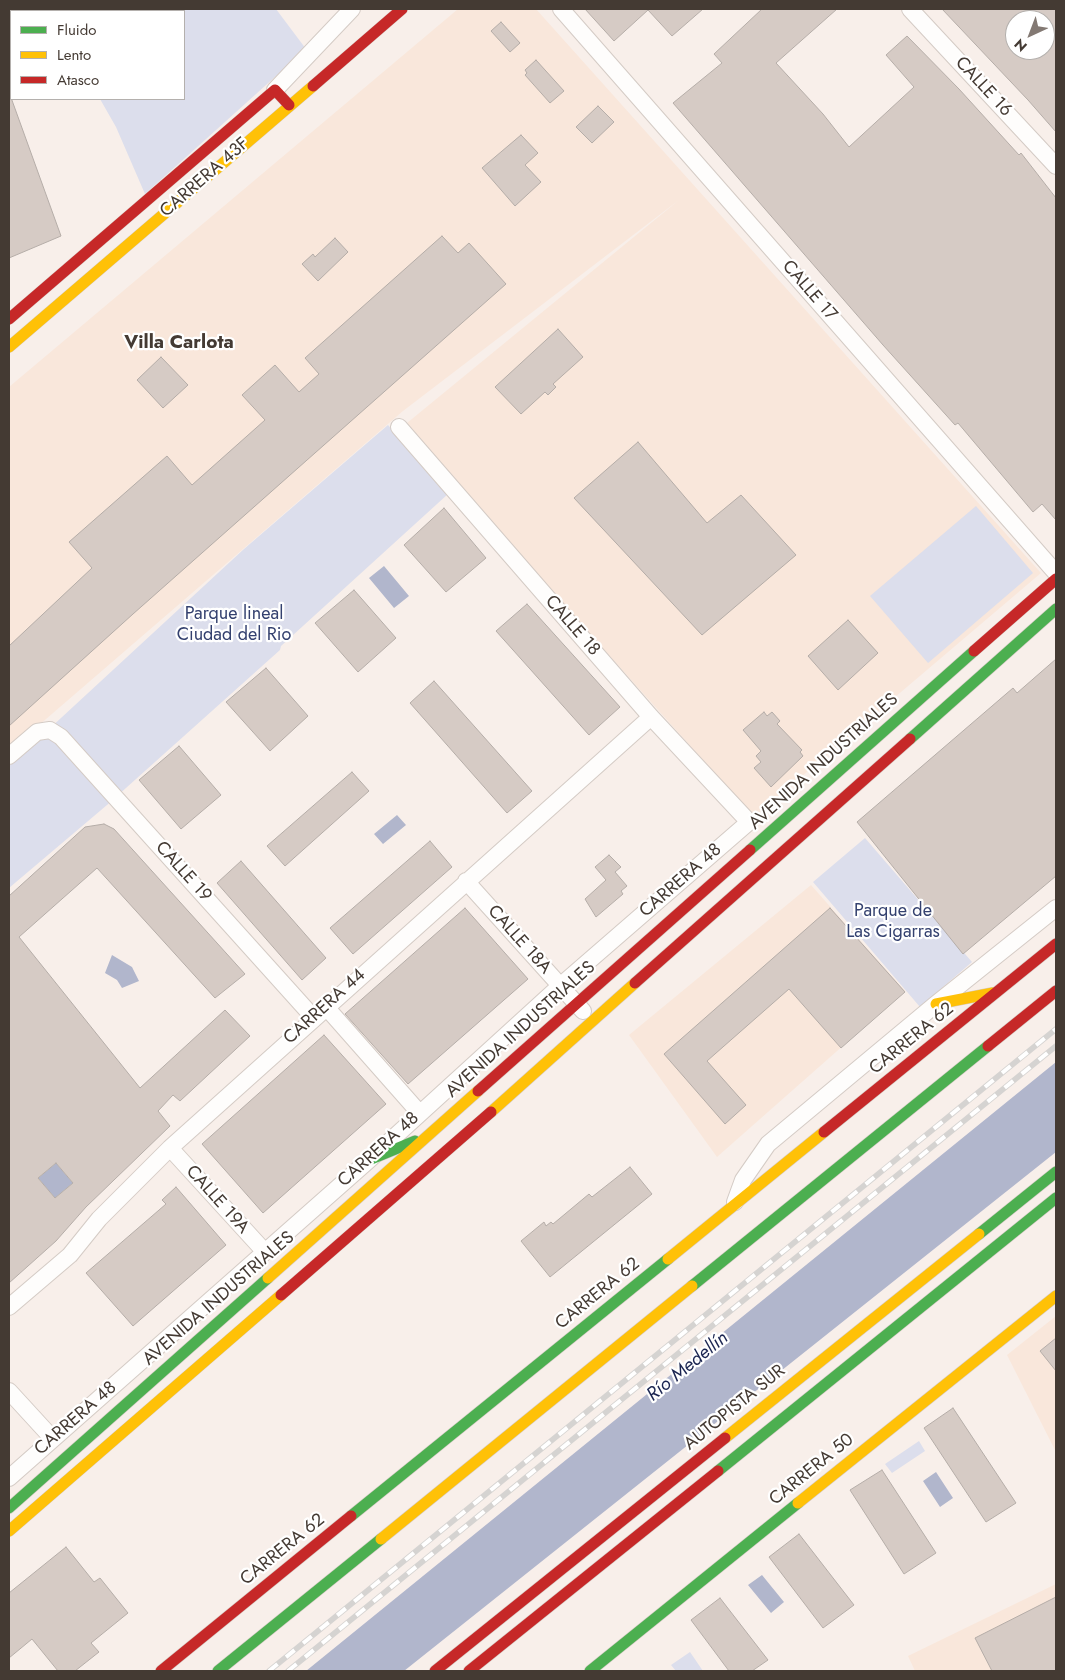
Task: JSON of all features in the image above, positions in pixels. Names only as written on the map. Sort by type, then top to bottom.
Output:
[{"type":"main road","name":"CARRERA 43F","points":[[9,347],[402,9]]},
{"type":"main road","points":[[275,90],[289,105]]},
{"type":"main road","name":"CARRERA 43F","points":[[9,319],[275,90]]},
{"type":"main road","name":"AVENIDA INDUSTRIALES","points":[[9,1508],[1056,579]]},
{"type":"main road","name":"AVENIDA INDUSTRIALES","points":[[9,1531],[392,1200],[592,1021],[1054,616]]},
{"type":"main road","name":"CARRERA 62","points":[[161,1671],[1056,944]]},
{"type":"main road","points":[[218,1671],[1056,991]]},
{"type":"main road","points":[[936,1004],[997,992]]},
{"type":"main road","points":[[369,1160],[434,1132]]},
{"type":"main road","name":"AUTOPISTA SUR","points":[[435,1671],[1056,1172]]},
{"type":"main road","points":[[469,1671],[1056,1198]]},
{"type":"main road","name":"CARRERA 50","points":[[590,1671],[1056,1296]]},
{"type":"main road","points":[[431,1483],[514,1432]]},
{"type":"main road","points":[[274,1580],[348,1534]]},
{"type":"street","name":"CARRERA 43F","points":[[275,90],[352,9]]},
{"type":"street","name":"CALLE 17","points":[[561,9],[1056,573]]},
{"type":"street","name":"CALLE 16","points":[[910,9],[1056,166]]},
{"type":"street","name":"CALLE 18","points":[[399,427],[651,718],[749,822]]},
{"type":"street","name":"CARRERA 44","points":[[9,1307],[70,1255],[99,1219],[170,1148],[313,1017],[651,718]]},
{"type":"street","name":"CALLE 19","points":[[9,756],[37,732],[50,730],[67,743],[313,1017]]},
{"type":"street","name":"CARRERA 48","points":[[9,1478],[369,1160],[560,986],[749,822]]},
{"type":"street","name":"CALLE 18A","points":[[466,881],[592,1021]]},
{"type":"street","points":[[734,1205],[743,1180],[768,1144],[936,1004],[1056,908]]},
{"type":"street","points":[[326,1007],[416,1109]]},
{"type":"street","name":"CALLE 19A","points":[[170,1148],[265,1252]]},
{"type":"street","points":[[9,1391],[53,1440]]},
{"type":"shaded area","points":[[458,9],[536,9],[1041,573],[754,817],[529,566],[407,423],[679,200],[403,411],[9,751],[9,387]]},
{"type":"shaded area","points":[[811,885],[905,991],[717,1157],[629,1035]]},
{"type":"shaded area","points":[[1056,1316],[1056,1452],[1007,1355]]},
{"type":"shaded area","points":[[1056,1584],[1056,1671],[915,1671],[908,1656]]},
{"type":"green space","points":[[276,9],[306,49],[145,194],[116,127],[101,100],[185,100],[185,10],[65,10]]},
{"type":"green space","name":"Parque lineal Ciudad del Rio","points":[[388,425],[448,494],[281,646],[280,650],[107,805],[9,888],[9,766],[244,549]]},
{"type":"green space","points":[[976,506],[1033,573],[928,663],[870,596]]},
{"type":"green space","name":"Parque de Las Cigarras","points":[[865,838],[972,962],[920,1007],[813,882]]},
{"type":"green space","points":[[919,1441],[925,1451],[892,1473],[885,1464]]},
{"type":"green space","points":[[690,1652],[703,1671],[676,1671],[671,1665]]},
{"type":"water","points":[[384,566],[409,596],[394,608],[369,578]]},
{"type":"water","points":[[397,815],[406,825],[383,844],[374,834]]},
{"type":"water","points":[[112,955],[132,967],[139,981],[122,988],[117,980],[105,973]]},
{"type":"water","name":"Río Medellín","points":[[1056,1062],[1056,1152],[404,1671],[306,1671]]},
{"type":"water","points":[[56,1163],[73,1183],[55,1198],[38,1178]]},
{"type":"water","points":[[936,1472],[953,1498],[940,1507],[923,1481]]},
{"type":"water","points":[[762,1575],[784,1602],[771,1613],[748,1585]]},
{"type":"building","points":[[585,9],[703,9],[672,36],[648,10],[614,41]]},
{"type":"building","points":[[762,9],[837,9],[776,63],[823,114],[849,147],[914,87],[886,55],[907,36],[959,89],[1019,155],[1021,153],[1056,198],[1056,520],[1042,504],[1033,512],[958,423],[955,425],[883,345],[673,103],[722,63],[714,54]]},
{"type":"building","points":[[942,9],[1056,9],[1056,132],[1028,100]]},
{"type":"building","points":[[501,22],[520,43],[510,52],[491,31]]},
{"type":"building","points":[[536,60],[564,91],[550,103],[525,75],[527,73],[525,70]]},
{"type":"building","points":[[9,92],[10,100],[12,100],[61,236],[9,258]]},
{"type":"building","points":[[598,106],[614,122],[592,143],[576,127]]},
{"type":"building","points":[[521,135],[538,153],[525,165],[541,182],[515,206],[482,168]]},
{"type":"building","points":[[442,236],[458,253],[469,243],[506,284],[9,726],[9,646],[92,568],[69,542],[167,456],[192,485],[265,420],[242,395],[275,365],[299,392],[319,374],[305,358]]},
{"type":"building","points":[[335,238],[348,252],[318,281],[302,264],[313,254],[315,257]]},
{"type":"building","points":[[558,329],[583,357],[553,384],[556,387],[548,395],[545,392],[521,414],[495,387]]},
{"type":"building","points":[[161,357],[188,385],[163,408],[137,380]]},
{"type":"building","points":[[638,442],[707,523],[741,495],[796,555],[702,635],[574,498]]},
{"type":"building","points":[[444,508],[486,558],[446,592],[404,545]]},
{"type":"building","points":[[354,590],[396,638],[358,672],[315,623]]},
{"type":"building","points":[[527,604],[620,707],[589,735],[496,631]]},
{"type":"building","points":[[848,620],[878,653],[838,690],[808,656]]},
{"type":"building","points":[[1056,659],[1056,876],[963,954],[857,822],[1013,688],[1017,693]]},
{"type":"building","points":[[266,668],[308,716],[270,751],[226,702]]},
{"type":"building","points":[[434,681],[532,791],[507,813],[410,703]]},
{"type":"building","points":[[764,712],[767,716],[772,712],[780,721],[777,724],[802,750],[800,752],[803,756],[771,787],[754,768],[761,762],[756,756],[761,751],[743,730]]},
{"type":"building","points":[[179,746],[221,795],[181,829],[139,780]]},
{"type":"building","points":[[352,772],[369,791],[285,866],[267,846]]},
{"type":"building","points":[[104,824],[114,829],[245,974],[215,998],[97,868],[19,937],[140,1088],[225,1010],[250,1036],[180,1101],[173,1095],[158,1111],[170,1126],[86,1207],[56,1241],[9,1283],[9,896],[85,827]],"holes":[[[56,1163],[73,1183],[55,1198],[38,1178]]]},
{"type":"building","points":[[430,841],[452,867],[353,954],[330,928]]},
{"type":"building","points":[[609,855],[621,867],[615,872],[627,886],[621,891],[623,894],[596,917],[585,899],[606,880],[595,867]]},
{"type":"building","points":[[241,861],[326,958],[302,980],[217,883]]},
{"type":"building","points":[[465,908],[528,979],[408,1084],[345,1014]]},
{"type":"building","points":[[830,908],[905,992],[841,1048],[789,989],[707,1061],[746,1105],[725,1124],[664,1054]]},
{"type":"building","points":[[324,1035],[386,1104],[263,1213],[202,1144]]},
{"type":"building","points":[[630,1167],[652,1194],[550,1277],[521,1241],[544,1222],[546,1226],[551,1222],[553,1224],[589,1194],[592,1197]]},
{"type":"building","points":[[176,1187],[226,1245],[133,1326],[86,1273],[166,1204],[162,1200]]},
{"type":"building","points":[[1056,1338],[1056,1371],[1040,1351]]},
{"type":"building","points":[[953,1408],[1016,1503],[986,1522],[924,1428]]},
{"type":"building","points":[[882,1470],[936,1553],[904,1574],[850,1490]]},
{"type":"building","points":[[799,1534],[854,1605],[823,1628],[769,1557]]},
{"type":"building","points":[[66,1547],[94,1582],[100,1578],[128,1613],[91,1643],[99,1652],[75,1671],[58,1671],[32,1639],[9,1658],[9,1593]]},
{"type":"building","points":[[1056,1597],[1056,1671],[992,1671],[975,1638]]},
{"type":"building","points":[[720,1598],[768,1660],[752,1671],[729,1671],[691,1620]]},
{"type":"railway","points":[[269,1671],[1056,1029]]},
{"type":"railway","points":[[288,1671],[1056,1046]]},
{"type":"traffic: fast","points":[[910,739],[1056,609]]},
{"type":"traffic: fast","points":[[750,850],[974,651]]},
{"type":"traffic: fast","points":[[692,1286],[988,1046]]},
{"type":"traffic: fast","points":[[369,1160],[415,1141]]},
{"type":"traffic: fast","points":[[979,1234],[1056,1172]]},
{"type":"traffic: fast","points":[[718,1471],[1056,1198]]},
{"type":"traffic: fast","points":[[351,1516],[668,1259]]},
{"type":"traffic: fast","points":[[9,1508],[268,1278]]},
{"type":"traffic: fast","points":[[590,1671],[798,1503]]},
{"type":"traffic: fast","points":[[218,1671],[381,1539]]},
{"type":"traffic: slow","points":[[9,347],[313,86]]},
{"type":"traffic: slow","points":[[491,1112],[635,983]]},
{"type":"traffic: slow","points":[[936,1004],[993,993]]},
{"type":"traffic: slow","points":[[268,1278],[478,1091]]},
{"type":"traffic: slow","points":[[668,1259],[824,1132]]},
{"type":"traffic: slow","points":[[725,1438],[979,1234]]},
{"type":"traffic: slow","points":[[381,1539],[692,1286]]},
{"type":"traffic: slow","points":[[9,1531],[281,1295]]},
{"type":"traffic: slow","points":[[798,1503],[1056,1296]]},
{"type":"traffic: jam","points":[[313,86],[402,9]]},
{"type":"traffic: jam","points":[[9,319],[275,90],[289,105]]},
{"type":"traffic: jam","points":[[974,651],[1056,579]]},
{"type":"traffic: jam","points":[[635,983],[910,739]]},
{"type":"traffic: jam","points":[[478,1091],[750,850]]},
{"type":"traffic: jam","points":[[824,1132],[1056,944]]},
{"type":"traffic: jam","points":[[988,1046],[1056,991]]},
{"type":"traffic: jam","points":[[281,1295],[491,1112]]},
{"type":"traffic: jam","points":[[435,1671],[725,1438]]},
{"type":"traffic: jam","points":[[469,1671],[718,1471]]},
{"type":"traffic: jam","points":[[161,1671],[351,1516]]},
{"type":"district","name":"Villa Carlota","points":[[179,343]]}]
